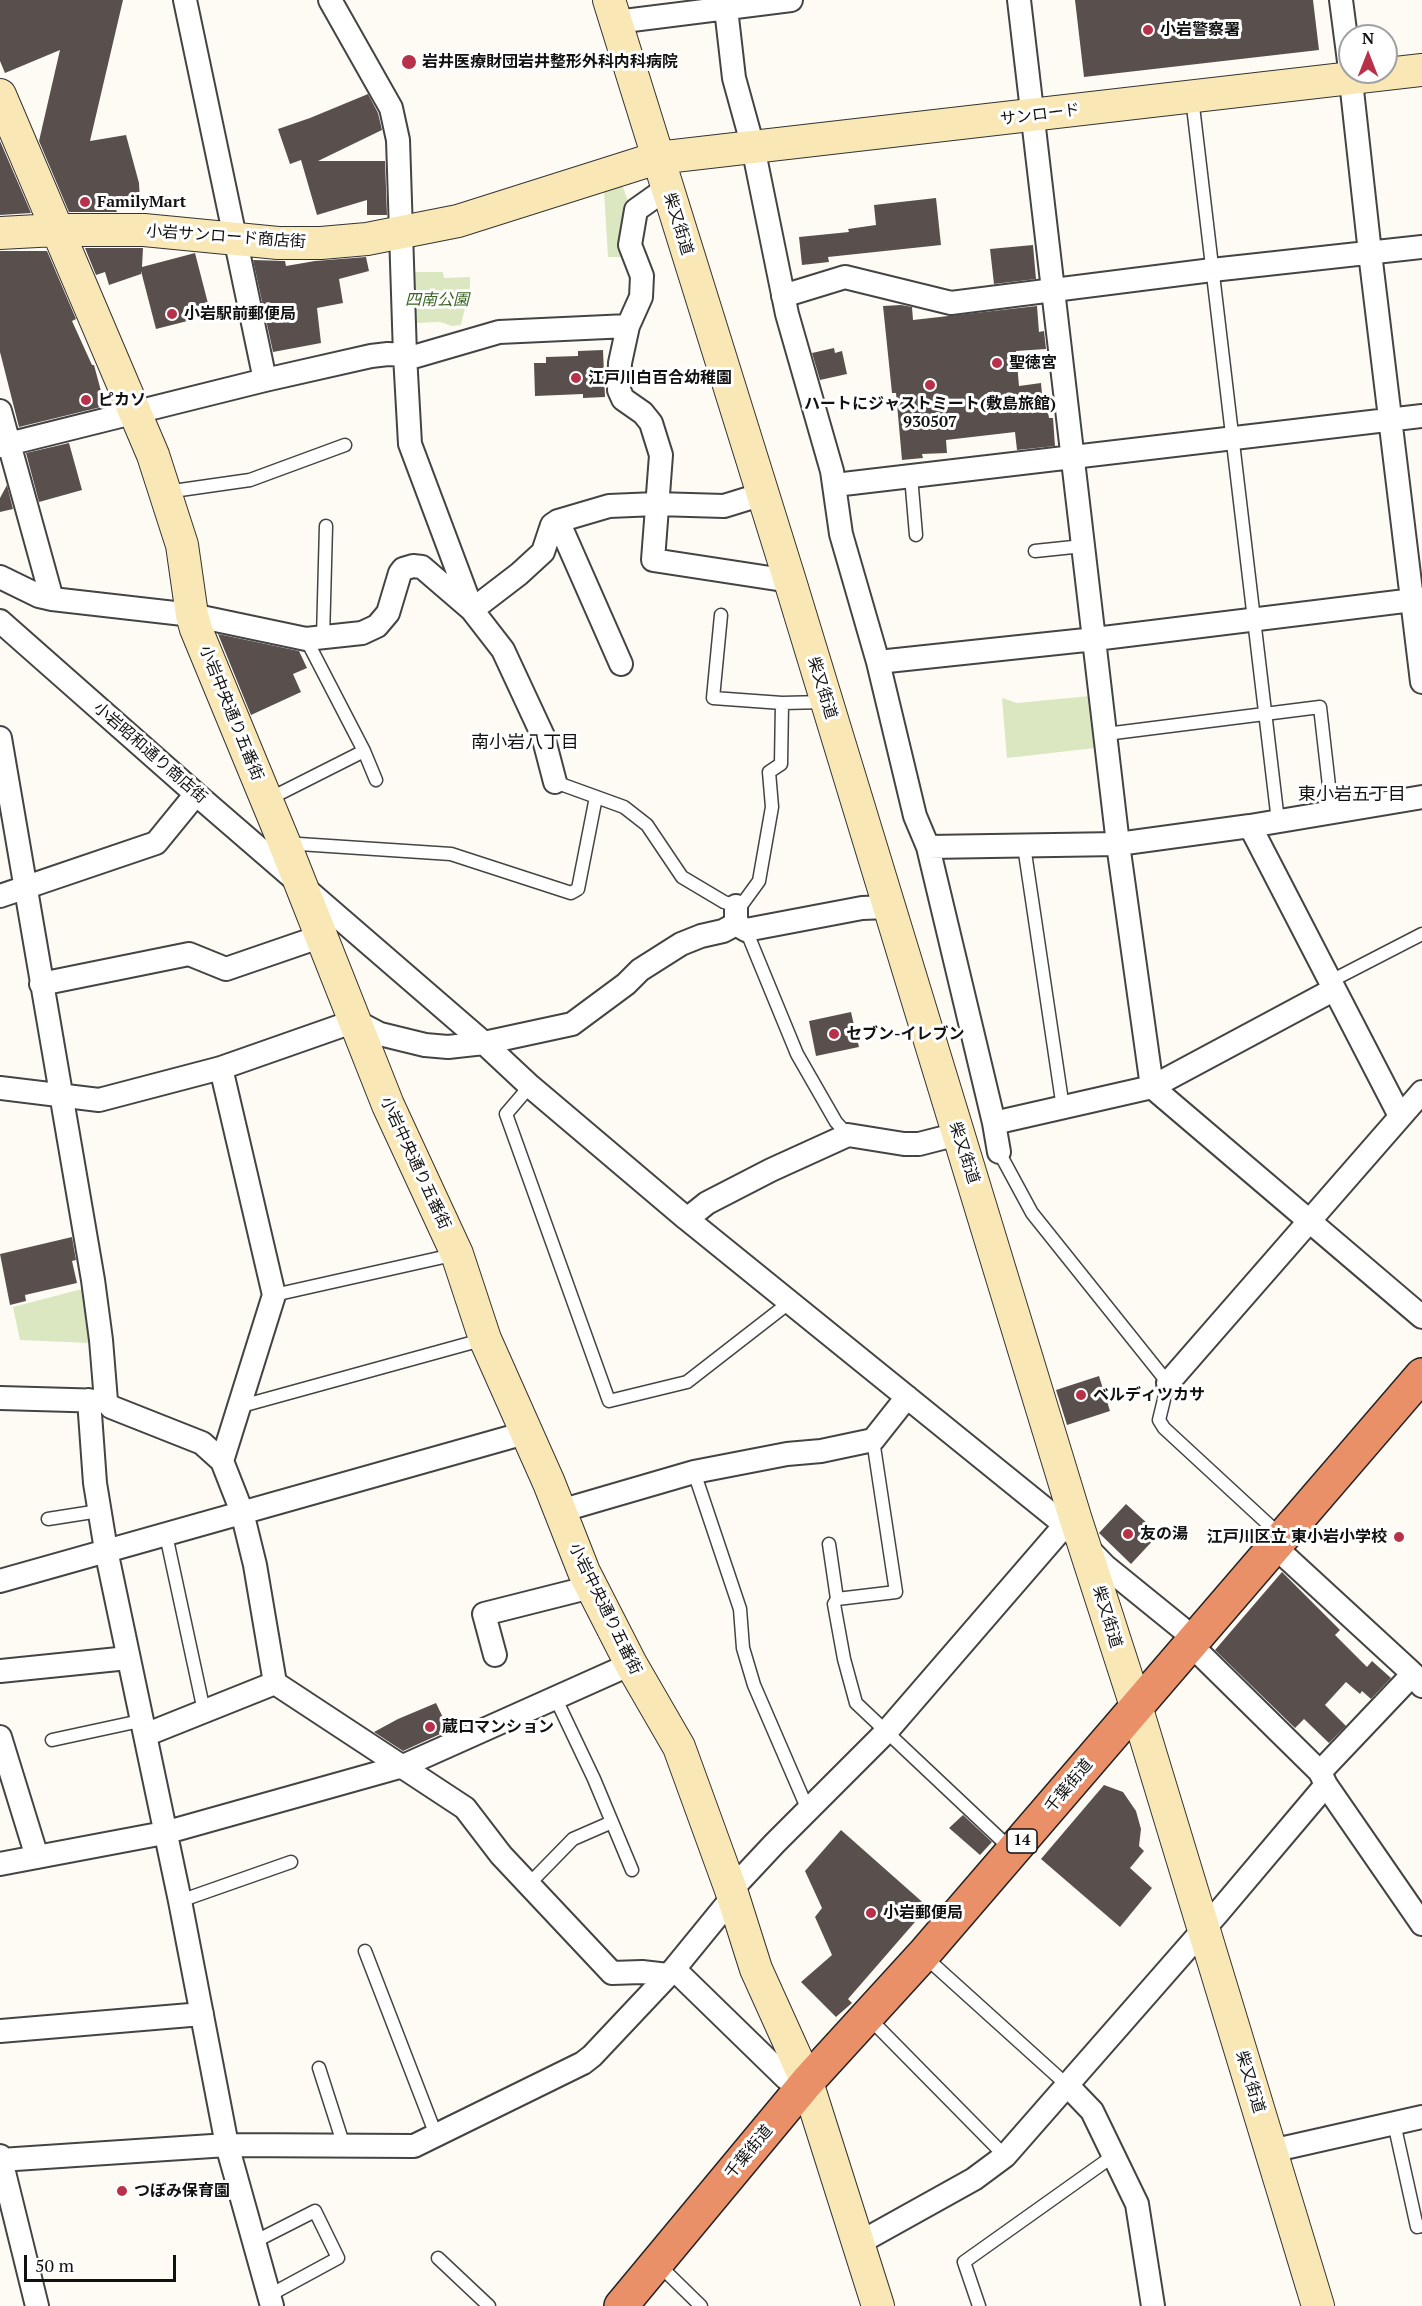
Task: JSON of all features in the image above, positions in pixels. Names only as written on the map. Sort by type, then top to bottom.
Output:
[{"type":"highway","name":"千葉街道","points":[[621,2306],[807,2082],[923,1955],[1422,1375]]},
{"type":"street","points":[[185,0],[264,380]]},
{"type":"street","points":[[330,0],[391,108],[398,140],[410,444],[472,610]]},
{"type":"street","points":[[612,11],[791,0]]},
{"type":"street","points":[[1018,0],[1118,843],[1152,1088],[1422,1317]]},
{"type":"street","points":[[1341,0],[1344,24]]},
{"type":"street","points":[[726,4],[734,78],[753,147],[783,296],[835,485],[841,534],[878,662],[915,816],[928,847],[999,1152]]},
{"type":"street","name":"柴又街道","points":[[612,11],[890,908],[1075,1535],[1136,1706],[1271,2151],[1312,2305]]},
{"type":"street","name":"サンロード","points":[[1398,71],[1422,70]]},
{"type":"street","name":"サンロード","points":[[657,158],[1191,97],[1338,75]]},
{"type":"street","points":[[1351,84],[1390,420],[1417,599],[1422,682]]},
{"type":"street","name":"小岩中央通り五番街","points":[[0,95],[153,455],[182,545],[192,615],[388,1105],[457,1254],[485,1339],[591,1587],[631,1664],[679,1747],[756,1969],[807,2082],[878,2306]]},
{"type":"street","name":"小岩サンロード商店街","points":[[0,233],[56,230],[144,230],[236,240],[321,243],[400,233],[458,221],[657,158]]},
{"type":"street","points":[[667,188],[636,210],[630,245],[642,276],[641,297],[628,326],[620,363],[619,390],[623,399],[643,413],[651,423],[661,455],[653,560],[790,581]]},
{"type":"street","points":[[783,296],[846,277],[951,303],[1212,270],[1422,247]]},
{"type":"street","points":[[5,445],[264,380],[371,356],[388,354],[413,357],[499,332],[628,326]]},
{"type":"street","points":[[0,411],[5,445],[52,599]]},
{"type":"street","points":[[835,485],[1422,416]]},
{"type":"street","points":[[472,610],[519,574],[543,552],[552,525],[558,521],[609,506],[656,504],[724,506],[763,494]]},
{"type":"street","points":[[558,521],[621,664]]},
{"type":"street","points":[[0,577],[39,596],[52,599],[192,615],[314,639],[362,633],[377,626],[388,613],[403,569],[413,566],[422,567],[472,610],[503,650],[543,736],[555,782]]},
{"type":"street","points":[[878,662],[1095,639],[1417,599]]},
{"type":"street","name":"小岩昭和通り商店街","points":[[0,621],[484,1043],[530,1086],[687,1219],[1075,1535],[1105,1566],[1192,1641],[1323,1778],[1422,1923]]},
{"type":"street","points":[[0,738],[93,1280],[101,1340],[97,1401],[99,1510],[164,1833],[180,1901],[227,2145],[270,2301]]},
{"type":"street","points":[[0,896],[156,843],[196,794]]},
{"type":"street","points":[[928,847],[1118,843],[1250,826],[1422,796]]},
{"type":"street","points":[[1250,826],[1400,1116]]},
{"type":"street","points":[[0,1088],[99,1100],[221,1068],[355,1021],[380,1034],[425,1045],[448,1047],[484,1043],[572,1024],[626,984],[640,970],[681,944],[723,930],[740,920],[862,908],[890,908]]},
{"type":"street","points":[[41,984],[189,954],[226,969],[322,936]]},
{"type":"street","points":[[994,1123],[1152,1088],[1331,986]]},
{"type":"street","points":[[221,1068],[274,1295],[222,1461]]},
{"type":"street","points":[[1168,1383],[1422,1092]]},
{"type":"street","points":[[687,1219],[707,1203],[771,1170],[848,1135],[904,1144],[919,1144],[958,1134]]},
{"type":"street","points":[[560,1511],[694,1472],[873,1440],[907,1397]]},
{"type":"street","points":[[0,1398],[97,1401],[202,1443],[222,1461],[242,1512],[255,1565],[275,1683],[465,1808],[501,1855],[612,1973],[671,1972],[786,2078],[807,2082]]},
{"type":"street","points":[[0,1581],[525,1433]]},
{"type":"street","points":[[37,2306],[0,2159],[227,2145],[414,2146],[583,2063],[671,1972],[731,1894],[808,1810],[1075,1535]]},
{"type":"street","points":[[859,2243],[974,2179],[1005,2156],[1203,1929],[1323,1778],[1417,1675],[1278,1541]]},
{"type":"street","points":[[495,1655],[484,1614],[591,1587]]},
{"type":"street","points":[[0,1671],[128,1658]]},
{"type":"street","points":[[0,1864],[164,1833],[403,1766],[631,1664]]},
{"type":"street","points":[[143,1728],[204,1711],[275,1683]]},
{"type":"street","points":[[0,1737],[38,1857]]},
{"type":"street","points":[[0,2031],[202,2014]]},
{"type":"street","points":[[1066,2085],[1092,2111],[1137,2204],[1153,2306]]},
{"type":"street","points":[[1271,2151],[1422,2117]]},
{"type":"lane","points":[[1191,97],[1278,821]]},
{"type":"lane","points":[[165,492],[250,480],[345,445]]},
{"type":"lane","points":[[911,476],[916,535]]},
{"type":"lane","points":[[326,526],[314,639],[376,780]]},
{"type":"lane","points":[[1035,551],[1083,546]]},
{"type":"lane","points":[[721,615],[713,698],[782,703],[826,702]]},
{"type":"lane","points":[[740,920],[743,903],[759,881],[772,807],[769,772],[781,764],[782,703]]},
{"type":"lane","points":[[1106,734],[1320,707],[1332,812]]},
{"type":"lane","points":[[267,800],[364,752]]},
{"type":"lane","points":[[555,782],[624,807],[646,825],[682,877],[723,902],[740,920],[797,1054],[836,1122],[848,1135]]},
{"type":"lane","points":[[286,847],[299,844],[451,854],[571,893],[578,889],[596,797]]},
{"type":"lane","points":[[1024,846],[1063,1108]]},
{"type":"lane","points":[[1331,986],[1422,934]]},
{"type":"lane","points":[[530,1086],[506,1114],[609,1401],[687,1382],[790,1302]]},
{"type":"lane","points":[[999,1152],[1032,1213],[1168,1383],[1159,1420],[1164,1428],[1278,1541]]},
{"type":"lane","points":[[274,1295],[457,1254]]},
{"type":"lane","points":[[238,1407],[485,1339]]},
{"type":"lane","points":[[837,1599],[896,1592],[873,1440]]},
{"type":"lane","points":[[694,1472],[740,1609],[743,1648],[754,1685],[808,1810]]},
{"type":"lane","points":[[48,1519],[99,1510]]},
{"type":"lane","points":[[166,1535],[204,1711]]},
{"type":"lane","points":[[829,1544],[837,1599],[834,1604],[856,1703],[1013,1851]]},
{"type":"lane","points":[[555,1697],[594,1779],[632,1870]]},
{"type":"lane","points":[[52,1740],[143,1728]]},
{"type":"lane","points":[[530,1884],[573,1839],[612,1822]]},
{"type":"lane","points":[[180,1901],[291,1862]]},
{"type":"lane","points":[[365,1951],[436,2135]]},
{"type":"lane","points":[[923,1955],[1066,2085]]},
{"type":"lane","points":[[867,2017],[1005,2156]]},
{"type":"lane","points":[[319,2068],[344,2146]]},
{"type":"lane","points":[[1394,2123],[1418,2227],[1422,2226]]},
{"type":"lane","points":[[979,2306],[964,2262],[1113,2156]]},
{"type":"lane","points":[[254,2242],[315,2211],[338,2258],[270,2301]]},
{"type":"lane","points":[[438,2258],[489,2306]]},
{"type":"lane","points":[[657,2263],[701,2306]]},
{"type":"green space","points":[[622,184],[630,207],[627,257],[608,257],[604,190]]},
{"type":"green space","name":"四南公園","points":[[413,272],[443,272],[444,278],[470,277],[461,325],[452,326],[440,322],[415,323]]},
{"type":"green space","points":[[1090,696],[1095,748],[1007,758],[1002,698],[1017,703]]},
{"type":"green space","points":[[82,1289],[89,1343],[20,1340],[13,1307]]},
{"type":"building","points":[[0,0],[123,0],[90,141],[126,135],[139,183],[140,201],[114,205],[117,212],[69,212],[39,141],[60,50],[5,73],[0,61]]},
{"type":"building","name":"小岩警察署","points":[[1075,0],[1313,0],[1319,50],[1084,77]]},
{"type":"building","points":[[368,94],[378,113],[382,130],[318,161],[385,161],[387,215],[367,215],[367,200],[317,215],[301,160],[290,164],[278,129]]},
{"type":"building","points":[[0,141],[31,213],[0,215]]},
{"type":"building","points":[[936,198],[941,245],[828,257],[829,262],[802,265],[799,237],[849,232],[848,229],[876,225],[874,205]]},
{"type":"building","points":[[1033,245],[1036,279],[994,284],[990,249]]},
{"type":"building","points":[[85,248],[143,248],[142,267],[195,253],[211,315],[156,329],[141,271],[141,274],[109,285],[105,272],[96,275]]},
{"type":"building","points":[[0,251],[47,251],[76,319],[72,321],[94,365],[105,406],[19,427],[0,352]]},
{"type":"building","points":[[366,257],[369,271],[339,279],[343,303],[317,308],[321,343],[273,352],[253,260],[285,261],[286,266]]},
{"type":"building","points":[[883,306],[912,307],[913,320],[1037,306],[1039,332],[1044,331],[1046,349],[1016,351],[1019,386],[1041,383],[1043,405],[1047,405],[1049,418],[1053,418],[1055,446],[1017,450],[1015,432],[946,440],[947,453],[922,454],[923,458],[902,460],[896,393],[892,393]]},
{"type":"building","points":[[834,348],[835,353],[842,351],[847,374],[820,380],[812,353]]},
{"type":"building","points":[[603,350],[605,397],[583,398],[583,394],[535,396],[534,363],[546,363],[546,357],[578,356],[578,351]]},
{"type":"building","points":[[69,443],[82,490],[39,502],[26,453]]},
{"type":"building","points":[[7,485],[13,509],[0,512],[0,498]]},
{"type":"building","points":[[218,634],[299,651],[307,668],[293,674],[301,692],[251,715]]},
{"type":"building","name":"セブン-イレブン","points":[[851,1012],[859,1047],[816,1056],[809,1021]]},
{"type":"building","points":[[72,1237],[76,1260],[72,1261],[77,1283],[25,1295],[26,1301],[10,1305],[0,1254]]},
{"type":"building","name":"ベルディツカサ","points":[[1099,1376],[1110,1411],[1067,1425],[1056,1390]]},
{"type":"building","name":"友の湯","points":[[1126,1504],[1159,1534],[1131,1564],[1099,1533]]},
{"type":"building","points":[[1282,1572],[1340,1630],[1335,1635],[1367,1667],[1372,1661],[1391,1678],[1371,1699],[1362,1691],[1360,1694],[1346,1682],[1325,1705],[1346,1726],[1329,1743],[1304,1719],[1295,1728],[1215,1650]]},
{"type":"building","points":[[436,1703],[449,1730],[403,1751],[374,1732],[398,1719]]},
{"type":"building","points":[[1104,1785],[1123,1792],[1136,1811],[1141,1829],[1139,1846],[1144,1851],[1130,1868],[1152,1888],[1120,1927],[1041,1859]]},
{"type":"building","points":[[963,1815],[992,1842],[980,1855],[949,1828]]},
{"type":"building","name":"小岩郵便局","points":[[841,1830],[928,1907],[848,1999],[852,2003],[836,2017],[801,1982],[832,1955],[815,1917],[822,1908],[805,1871]]},
{"type":"place","name":"小岩警察署","points":[[1148,30]]},
{"type":"place","name":"岩井医療財団岩井整形外科内科病院","points":[[409,62]]},
{"type":"place","name":"FamilyMart","points":[[85,202]]},
{"type":"place","name":"小岩駅前郵便局","points":[[172,314]]},
{"type":"place","name":"聖徳宮","points":[[997,363]]},
{"type":"place","name":"江戸川白百合幼稚園","points":[[576,378]]},
{"type":"place","name":"ハートにジャストミート(敷島旅館) 930507","points":[[930,385]]},
{"type":"place","name":"ピカソ","points":[[86,400]]},
{"type":"place","name":"セブン-イレブン","points":[[834,1034]]},
{"type":"place","name":"ベルディツカサ","points":[[1081,1395]]},
{"type":"place","name":"友の湯","points":[[1128,1534]]},
{"type":"place","name":"江戸川区立 東小岩小学校","points":[[1399,1537]]},
{"type":"place","name":"蔵口マンション","points":[[430,1727]]},
{"type":"place","name":"小岩郵便局","points":[[871,1913]]},
{"type":"place","name":"つぼみ保育園","points":[[122,2191]]},
{"type":"district","name":"南小岩八丁目","points":[[525,743]]},
{"type":"district","name":"東小岩五丁目","points":[[1352,795]]}]
